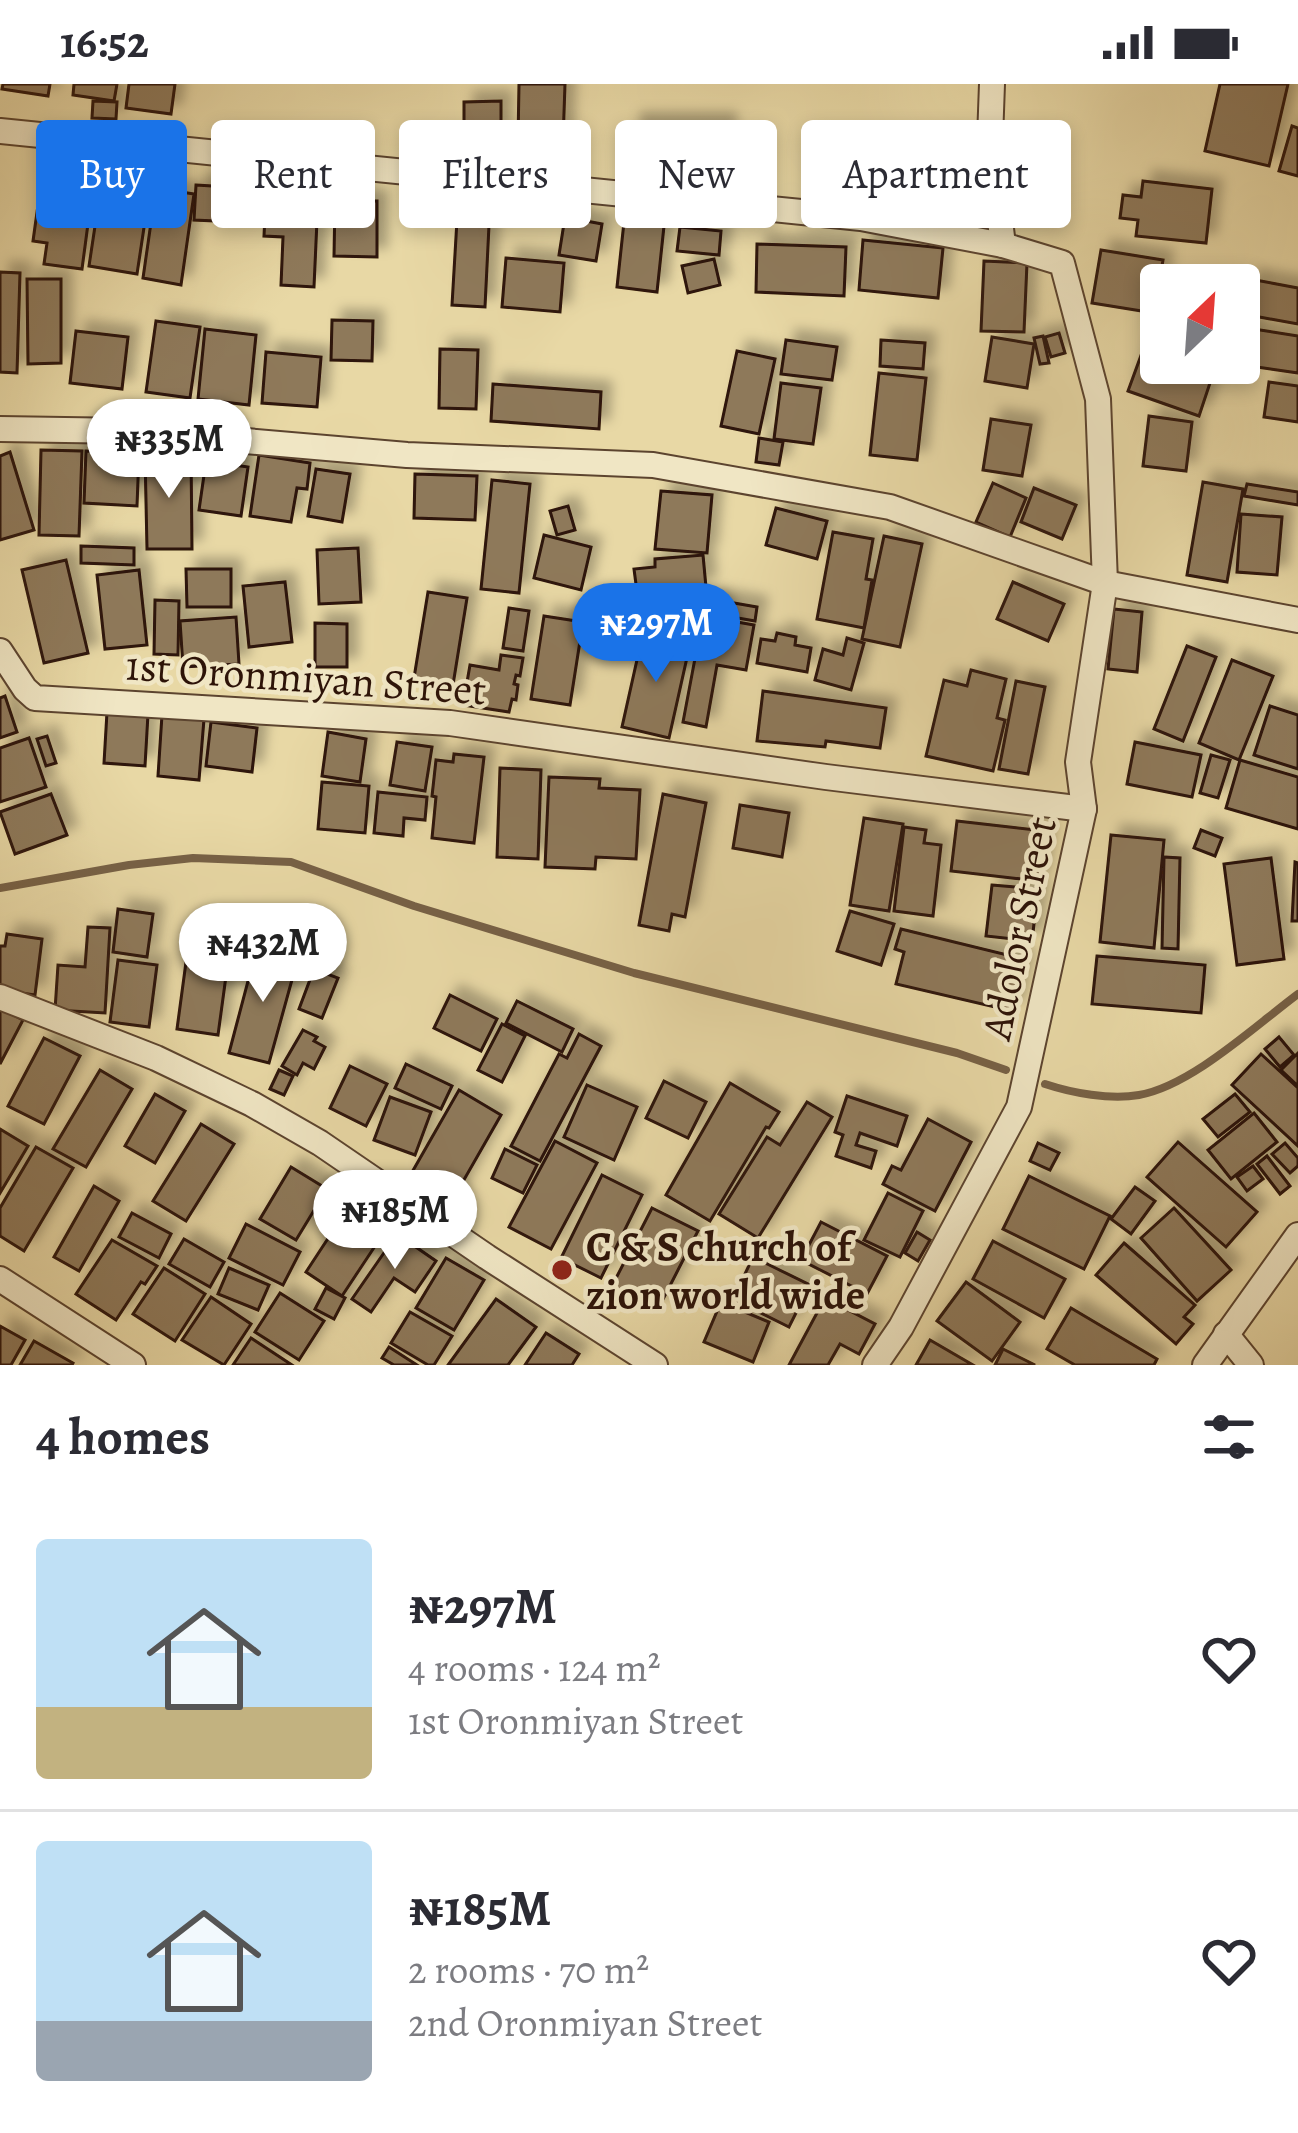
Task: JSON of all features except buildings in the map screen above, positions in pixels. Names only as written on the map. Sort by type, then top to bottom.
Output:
[{"type":"street","points":[[0,131],[861,218],[1004,245],[990,139],[992,84]]},
{"type":"street","name":"Adolor Street","points":[[875,1365],[901,1327],[1019,1107],[1084,808],[1078,762],[1105,584],[1098,399],[1062,263],[1004,245]]},
{"type":"street","points":[[0,429],[130,431],[406,455],[653,465],[890,507],[1105,584],[1298,620]]},
{"type":"street","name":"1st Oronmiyan Street","points":[[0,651],[34,698],[450,723],[826,778],[1084,808]]},
{"type":"street","points":[[0,997],[156,1058],[251,1104],[320,1143],[655,1365]]},
{"type":"street","points":[[1205,1365],[1298,1235]]},
{"type":"street","points":[[0,1279],[133,1365]]},
{"type":"street","points":[[1226,1334],[1251,1365]]},
{"type":"waterway","points":[[0,888],[193,858],[291,862],[414,906],[634,973],[957,1053],[1006,1070]]},
{"type":"waterway","points":[[1045,1084],[1104,1096],[1159,1089],[1222,1053],[1298,994]]},
{"type":"place","name":"C & S church of zion world wide","points":[[562,1270]]}]
